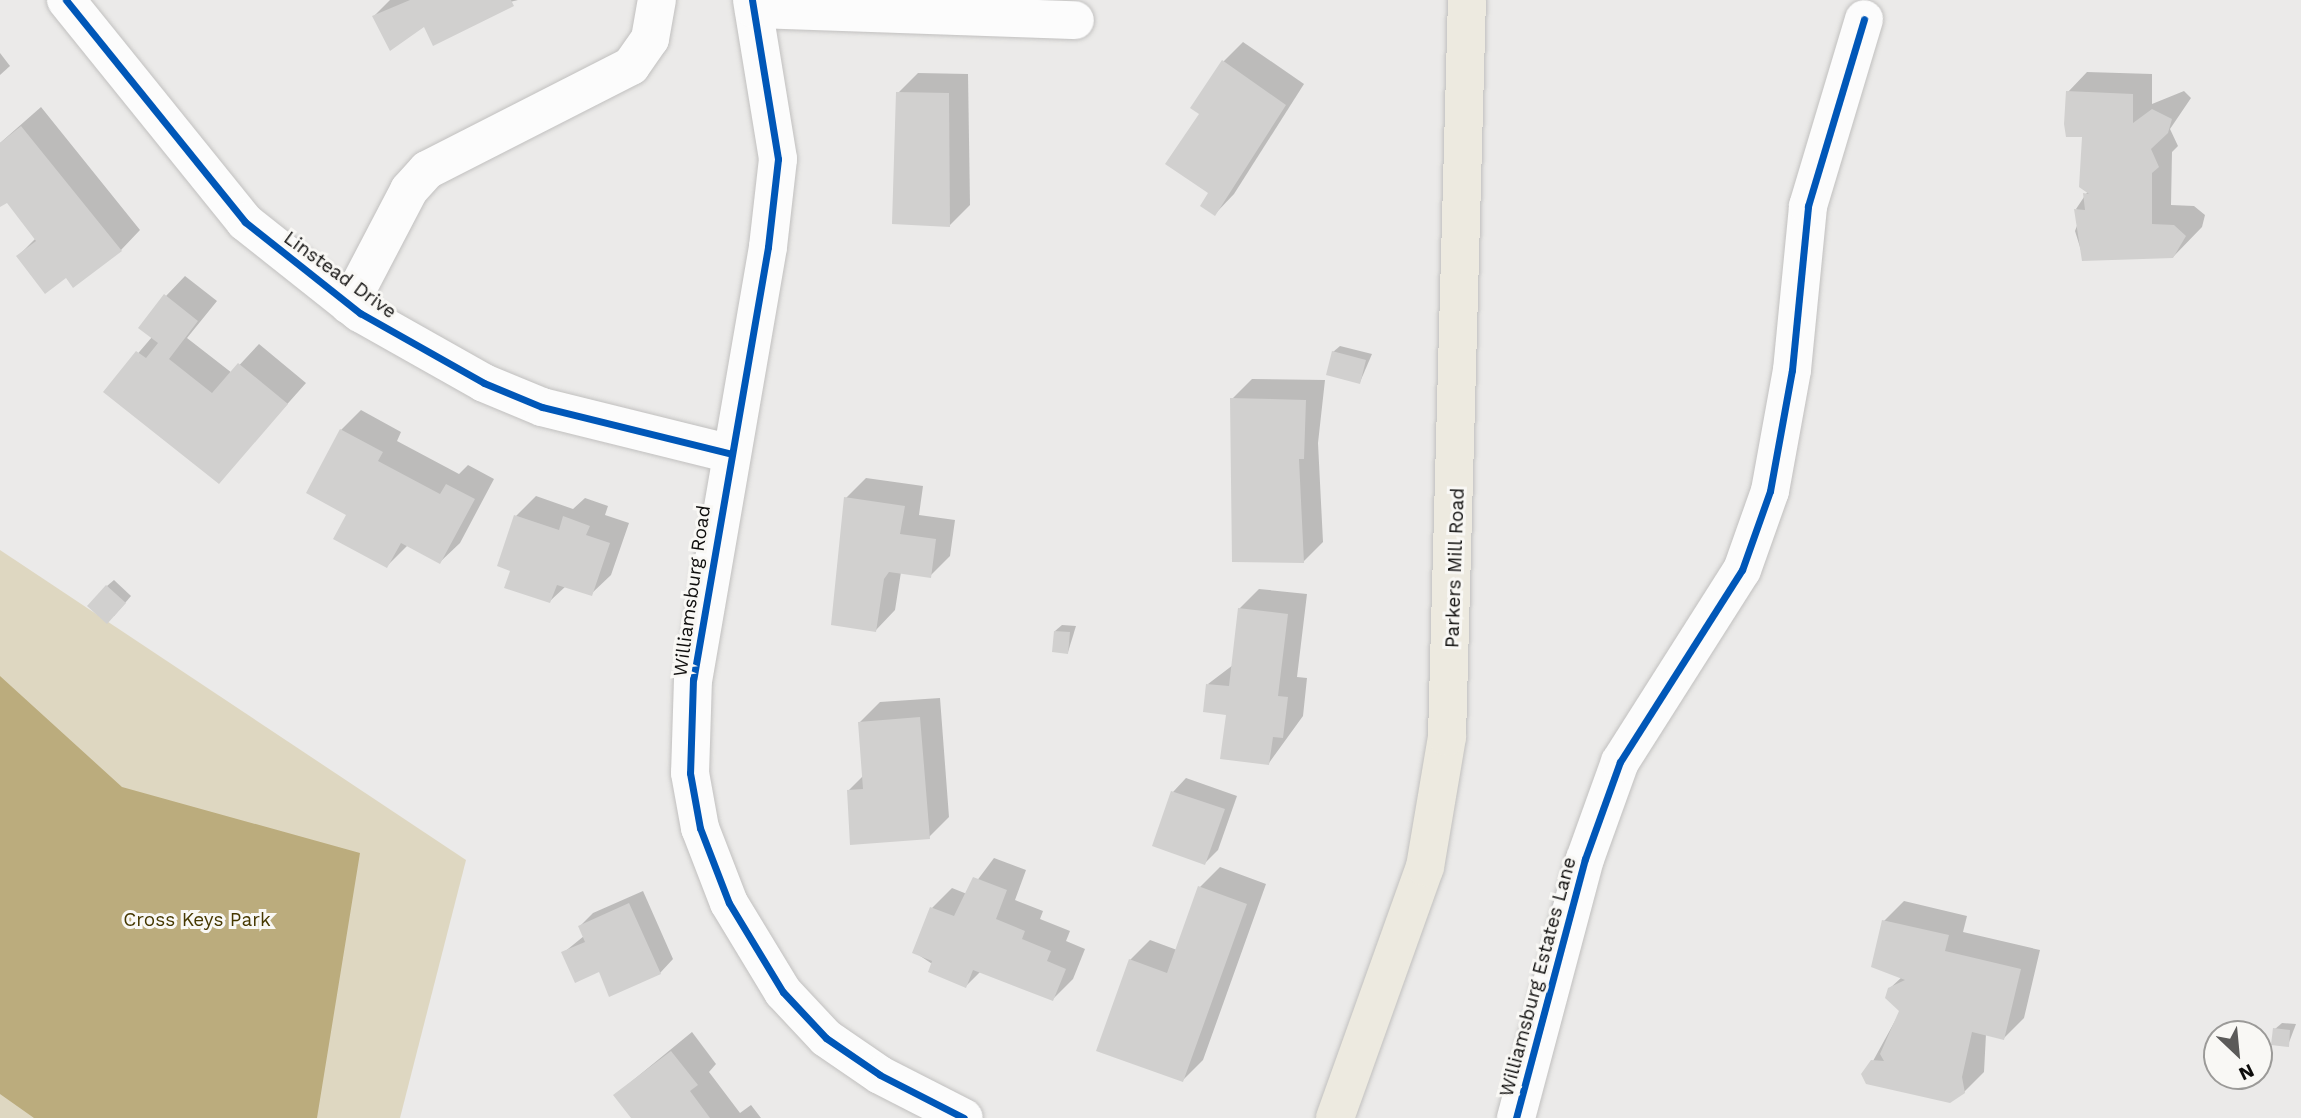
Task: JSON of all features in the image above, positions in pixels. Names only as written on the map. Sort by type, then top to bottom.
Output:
[{"type":"main road","name":"Parkers Mill Road","points":[[1335,1118],[1425,867],[1447,737],[1467,0]]},
{"type":"street","name":"Linstead Drive","points":[[66,0],[245,222],[349,305],[484,383],[542,407],[729,453]]},
{"type":"street","points":[[349,305],[409,190],[427,170],[631,66],[650,39],[657,0]]},
{"type":"street","points":[[752,4],[1075,20]]},
{"type":"street","name":"Williamsburg Road","points":[[752,4],[778,159],[768,247],[729,453],[693,679],[690,774],[700,828],[729,903],[783,992],[848,1053],[964,1118]]},
{"type":"street","name":"Williamsburg Estates Lane","points":[[1516,1118],[1585,859],[1620,762],[1742,570],[1770,491],[1792,370],[1808,206],[1864,19]]},
{"type":"green space","name":"Cross Keys Park","points":[[0,550],[466,860],[400,1118],[0,1118]]},
{"type":"shaded area","name":"Cross Keys Park","points":[[0,676],[122,787],[360,853],[317,1118],[34,1118],[0,1094]]},
{"type":"building","points":[[410,0],[511,0],[514,6],[433,46],[424,27],[390,51],[372,16]]},
{"type":"building","points":[[1222,60],[1286,105],[1215,216],[1200,206],[1208,193],[1165,164],[1199,114],[1190,108]]},
{"type":"building","points":[[2066,91],[2133,94],[2133,123],[2152,109],[2172,119],[2168,133],[2151,149],[2159,167],[2152,173],[2152,224],[2174,225],[2186,236],[2173,258],[2082,261],[2074,209],[2085,210],[2083,193],[2089,194],[2079,187],[2082,137],[2066,137]]},
{"type":"building","points":[[896,92],[949,93],[950,227],[892,224]]},
{"type":"building","points":[[21,126],[122,251],[73,288],[66,278],[45,294],[16,256],[36,241],[7,203],[0,207],[0,143]]},
{"type":"building","points":[[164,294],[198,321],[169,359],[212,393],[238,363],[288,404],[219,484],[103,392],[136,351],[146,358],[158,343],[138,328]]},
{"type":"building","points":[[1332,351],[1366,360],[1360,384],[1326,375]]},
{"type":"building","points":[[1230,398],[1306,400],[1304,459],[1299,459],[1304,563],[1232,562]]},
{"type":"building","points":[[340,429],[383,452],[378,461],[440,494],[446,484],[475,499],[440,564],[401,543],[387,568],[333,539],[346,515],[306,493]]},
{"type":"building","points":[[844,497],[905,506],[900,534],[936,539],[931,578],[889,572],[884,579],[876,632],[831,625]]},
{"type":"building","points":[[514,515],[559,530],[563,516],[590,526],[586,535],[610,543],[592,596],[557,585],[550,603],[504,588],[510,571],[497,566]]},
{"type":"building","points":[[106,585],[126,603],[107,624],[87,606]]},
{"type":"building","points":[[1238,608],[1288,614],[1278,696],[1288,697],[1283,738],[1273,737],[1269,765],[1220,759],[1226,715],[1203,712],[1206,684],[1229,686]]},
{"type":"building","points":[[1054,631],[1070,632],[1068,654],[1052,652]]},
{"type":"building","points":[[920,717],[930,839],[850,845],[847,790],[863,789],[858,722]]},
{"type":"building","points":[[1171,791],[1225,809],[1205,865],[1152,846]]},
{"type":"building","points":[[973,877],[1007,890],[996,919],[1025,931],[1022,939],[1051,951],[1047,961],[1066,969],[1053,1001],[973,970],[966,988],[928,972],[932,961],[912,953],[930,907],[954,916]]},
{"type":"building","points":[[1198,886],[1247,904],[1183,1082],[1096,1051],[1129,959],[1167,973]]},
{"type":"building","points":[[629,903],[661,974],[609,997],[599,972],[575,983],[561,952],[585,942],[578,926]]},
{"type":"building","points":[[1882,920],[1949,935],[1945,951],[2021,969],[2004,1040],[1972,1032],[1962,1077],[1965,1093],[1950,1103],[1866,1084],[1861,1074],[1871,1060],[1884,1061],[1880,1054],[1899,1011],[1885,998],[1888,988],[1905,980],[1871,967]]},
{"type":"building","points":[[2273,1028],[2290,1030],[2289,1047],[2273,1045]]},
{"type":"building","points":[[671,1051],[698,1085],[690,1091],[710,1118],[631,1118],[613,1095]]},
{"type":"cycle path","points":[[66,0],[245,222],[360,313],[484,383],[542,407],[728,453]]},
{"type":"cycle path","points":[[752,0],[778,159],[768,247],[693,679],[690,773],[700,828],[729,903],[783,992],[826,1038],[880,1075],[964,1118]]},
{"type":"cycle path","points":[[1516,1118],[1585,859],[1620,762],[1742,570],[1770,491],[1792,370],[1808,206],[1864,19]]}]
